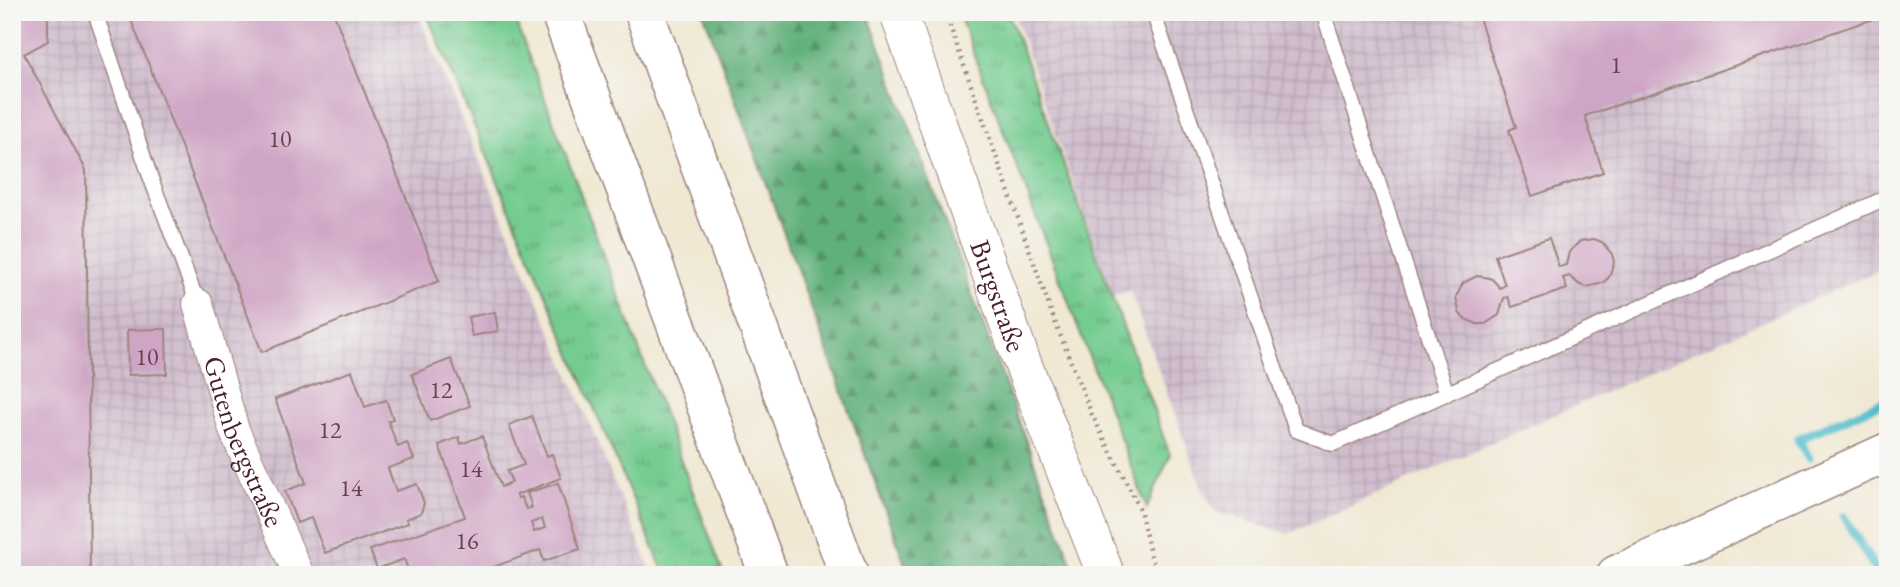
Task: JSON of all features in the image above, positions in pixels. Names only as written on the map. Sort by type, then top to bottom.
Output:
[{"type":"main road","points":[[560,12],[769,575]]},
{"type":"main road","points":[[644,12],[849,575]]},
{"type":"main road","points":[[1616,575],[1888,452]]},
{"type":"street","name":"Burgstraße","points":[[898,12],[1021,359],[1106,575]]},
{"type":"street","name":"Gutenbergstraße","points":[[198,304],[234,430],[299,575]]},
{"type":"lane","points":[[95,12],[150,176],[198,304]]},
{"type":"lane","points":[[1153,12],[1296,430],[1333,444],[1888,197]]},
{"type":"lane","points":[[1324,12],[1447,394]]},
{"type":"path","points":[[945,12],[1052,314],[1092,415],[1140,509],[1151,558],[1160,575]]},
{"type":"shaded area","points":[[12,12],[417,12],[653,575],[12,575]]},
{"type":"shaded area","points":[[1013,12],[1888,12],[1888,266],[1288,534],[1217,512],[1204,494],[1130,291],[1113,296]]},
{"type":"green space","points":[[426,12],[512,12],[724,575],[665,575]]},
{"type":"green space","points":[[703,12],[867,12],[1076,575],[909,575]]},
{"type":"green space","points":[[958,12],[1008,12],[1170,455],[1147,508]]},
{"type":"building","points":[[12,12],[48,12],[48,41],[24,54],[86,170],[90,575],[12,575]]},
{"type":"building","points":[[128,12],[333,12],[439,281],[262,352]]},
{"type":"building","points":[[1477,12],[1888,14],[1585,116],[1603,172],[1532,196],[1509,130],[1516,127]]},
{"type":"building","points":[[1549,238],[1559,267],[1566,265],[1569,252],[1580,241],[1594,239],[1602,242],[1612,254],[1614,262],[1609,277],[1603,283],[1587,287],[1569,276],[1563,278],[1567,289],[1512,307],[1508,297],[1504,298],[1499,315],[1485,324],[1477,324],[1463,318],[1456,297],[1463,283],[1477,276],[1485,277],[1492,279],[1500,288],[1505,285],[1495,256]]},
{"type":"building","points":[[495,312],[498,331],[472,336],[468,317]]},
{"type":"building","points":[[166,329],[167,374],[128,375],[127,330]]},
{"type":"building","points":[[451,359],[470,406],[430,421],[412,374]]},
{"type":"building","points":[[352,371],[365,407],[386,400],[393,419],[388,421],[398,447],[407,443],[414,459],[388,468],[396,491],[417,484],[424,503],[421,513],[406,519],[408,523],[325,553],[311,518],[297,523],[285,491],[306,483],[275,399]]},
{"type":"building","points":[[532,416],[547,456],[552,454],[561,478],[516,495],[521,497],[526,509],[532,507],[527,493],[558,483],[580,549],[544,561],[540,550],[471,575],[410,575],[404,559],[377,569],[370,550],[465,517],[439,445],[459,437],[461,444],[482,436],[501,487],[512,482],[507,471],[524,465],[509,425]],"holes":[[[542,519],[545,528],[534,532],[531,523]]]},
{"type":"waterway","points":[[1809,458],[1798,439],[1888,400]]},
{"type":"waterway","points":[[1844,517],[1879,575]]}]
